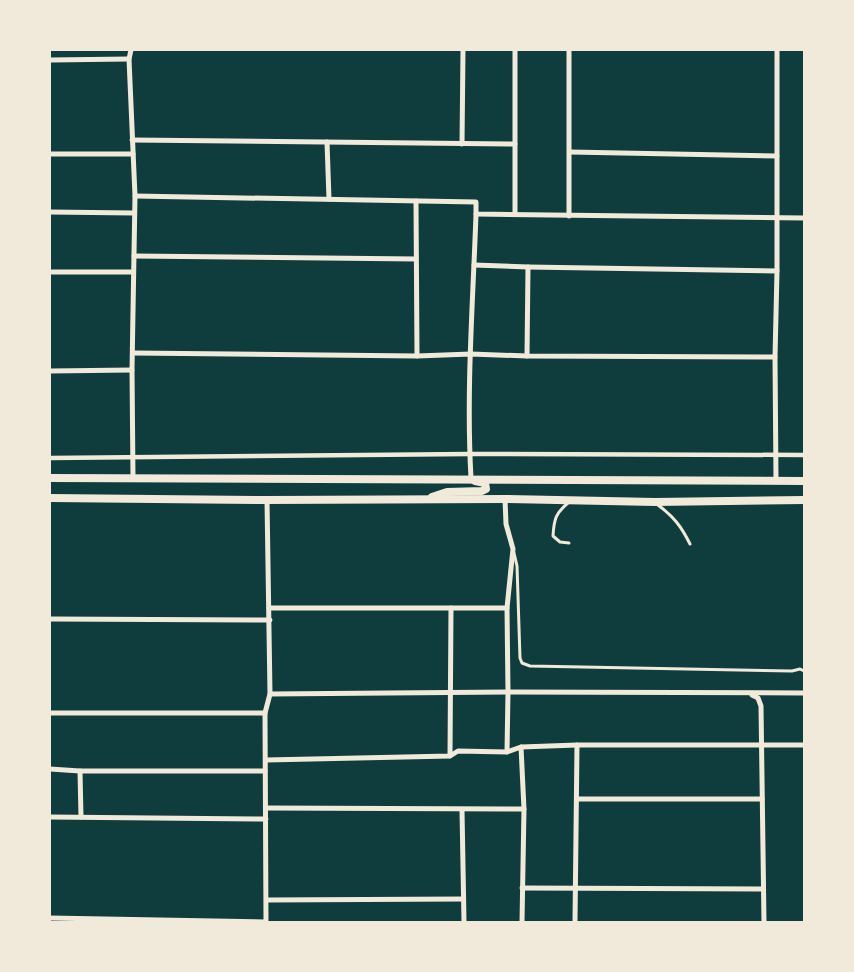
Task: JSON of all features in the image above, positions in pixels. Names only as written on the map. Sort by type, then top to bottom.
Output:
[{"type":"main road","points":[[50,483],[54,478],[804,481]]},
{"type":"main road","points":[[426,499],[447,492],[486,489],[485,483],[471,478]]},
{"type":"main road","points":[[50,498],[505,499],[655,502],[804,500]]},
{"type":"street","points":[[131,50],[129,59],[135,196],[132,370],[134,478]]},
{"type":"street","points":[[462,144],[463,50]]},
{"type":"street","points":[[515,50],[515,214]]},
{"type":"street","points":[[569,50],[569,216]]},
{"type":"street","points":[[776,481],[777,50]]},
{"type":"street","points":[[50,60],[129,59]]},
{"type":"street","points":[[132,140],[515,144]]},
{"type":"street","points":[[327,142],[328,199]]},
{"type":"street","points":[[570,152],[777,156]]},
{"type":"street","points":[[50,154],[133,154]]},
{"type":"street","points":[[135,196],[476,202],[471,354],[471,478]]},
{"type":"street","points":[[416,201],[417,356]]},
{"type":"street","points":[[50,212],[134,213]]},
{"type":"street","points":[[476,214],[804,218]]},
{"type":"street","points":[[134,256],[416,259]]},
{"type":"street","points":[[474,265],[777,271]]},
{"type":"street","points":[[527,356],[528,267]]},
{"type":"street","points":[[50,272],[133,272]]},
{"type":"street","points":[[133,353],[775,357]]},
{"type":"street","points":[[50,371],[132,370]]},
{"type":"street","points":[[50,458],[470,454],[804,455]]},
{"type":"street","points":[[505,499],[506,524],[513,549],[507,608],[507,752]]},
{"type":"street","points":[[50,918],[266,922],[265,713],[270,694],[267,500]]},
{"type":"street","points":[[269,608],[507,608]]},
{"type":"street","points":[[450,756],[451,608]]},
{"type":"street","points":[[50,619],[270,620]]},
{"type":"street","points":[[270,694],[804,693]]},
{"type":"street","points":[[747,694],[758,698],[761,706],[764,922]]},
{"type":"street","points":[[50,713],[265,713]]},
{"type":"street","points":[[266,759],[450,756],[458,751],[507,752],[521,747],[577,745],[804,745]]},
{"type":"street","points":[[575,922],[577,745]]},
{"type":"street","points":[[521,747],[524,809],[522,922]]},
{"type":"street","points":[[50,769],[265,771]]},
{"type":"street","points":[[81,771],[81,817]]},
{"type":"street","points":[[577,799],[762,799]]},
{"type":"street","points":[[266,808],[524,809]]},
{"type":"street","points":[[462,810],[464,922]]},
{"type":"street","points":[[50,817],[266,819]]},
{"type":"street","points":[[522,888],[763,890]]},
{"type":"street","points":[[267,900],[464,900]]},
{"type":"lane","points":[[569,543],[560,542],[554,536],[554,525],[558,511],[572,501]]},
{"type":"lane","points":[[655,502],[681,527],[690,544]]},
{"type":"lane","points":[[513,549],[517,566],[522,663],[530,666],[792,671],[800,669],[804,671]]}]
